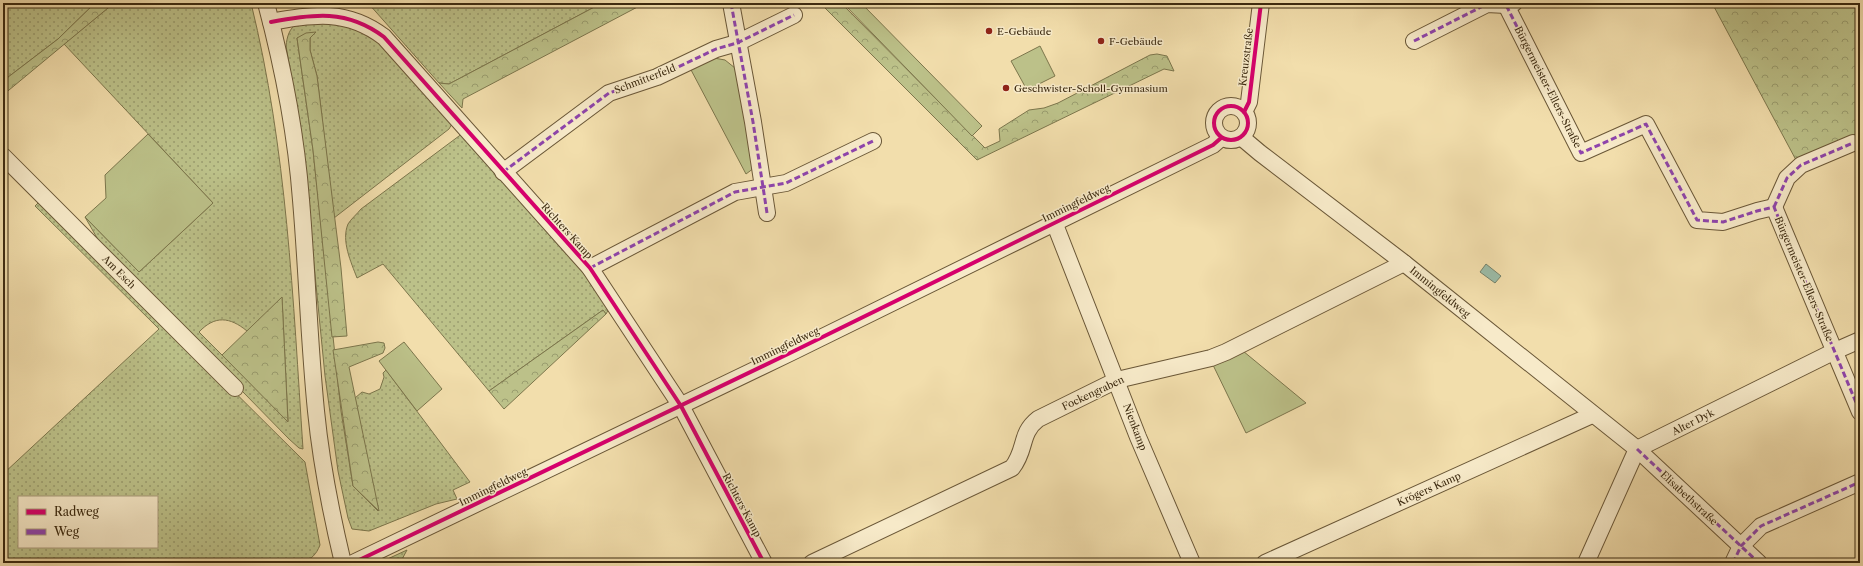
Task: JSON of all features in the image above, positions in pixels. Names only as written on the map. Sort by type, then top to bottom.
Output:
[{"type":"street","points":[[266,3],[285,87],[295,143],[301,199],[316,412],[328,495],[343,563]]},
{"type":"street","points":[[731,3],[737,44],[753,122],[767,213]]},
{"type":"street","name":"Kreuzstraße","points":[[1244,112],[1248,102],[1260,3]]},
{"type":"street","name":"Bürgermeister-Ellers-Straße","points":[[1414,41],[1487,4],[1510,4],[1581,152],[1646,124],[1697,220],[1722,222],[1774,207]]},
{"type":"street","name":"Richters Kamp","points":[[271,22],[306,16],[335,15],[352,19],[384,37],[590,268],[681,406],[764,563]]},
{"type":"street","name":"Schmitterfeld","points":[[503,172],[609,93],[657,77],[716,49],[737,44],[794,15]]},
{"type":"street","points":[[1228,106],[1239,108],[1244,112],[1248,122],[1245,133],[1241,137],[1231,141],[1221,138],[1213,126],[1215,116],[1218,111],[1228,106]]},
{"type":"street","name":"Immingfeldweg","points":[[1241,137],[1404,263],[1592,415],[1637,449]]},
{"type":"street","name":"Immingfeldweg","points":[[353,563],[681,406],[1213,144],[1221,138]]},
{"type":"street","points":[[590,268],[735,192],[786,182],[873,141]]},
{"type":"street","name":"Bürgermeister-Ellers-Straße","points":[[1835,351],[1774,207],[1787,178],[1801,165],[1853,143]]},
{"type":"street","name":"Am Esch","points":[[3,156],[236,388]]},
{"type":"street","name":"Nienkamp","points":[[1054,222],[1138,437],[1192,563]]},
{"type":"street","name":"Fockengraben","points":[[812,563],[1012,468],[1019,459],[1025,436],[1030,425],[1038,419],[1117,380],[1211,358],[1226,352],[1404,263]]},
{"type":"street","name":"Alter Dyk","points":[[1637,449],[1860,340]]},
{"type":"street","points":[[1835,351],[1860,412]]},
{"type":"street","name":"Krögers Kamp","points":[[1265,563],[1592,415]]},
{"type":"street","points":[[1586,563],[1637,449]]},
{"type":"street","name":"Elisabethstraße","points":[[1637,449],[1759,563]]},
{"type":"street","points":[[1733,563],[1741,546],[1761,526],[1860,482]]},
{"type":"green space","points":[[3,3],[95,3],[58,39],[3,81]]},
{"type":"green space","points":[[95,3],[114,3],[3,95],[3,81],[58,39]]},
{"type":"green space","points":[[114,3],[251,3],[273,113],[281,169],[292,280],[303,449],[299,448],[289,439],[104,250],[85,217],[139,272],[213,203],[64,44]],"holes":[[[282,298],[288,421],[199,332],[211,323],[223,320],[235,323],[247,331]]]},
{"type":"green space","points":[[368,3],[602,3],[449,84],[439,83]]},
{"type":"green space","points":[[602,3],[645,3],[463,99],[462,108],[439,83],[449,84]]},
{"type":"green space","points":[[820,3],[841,3],[985,148],[1000,141],[999,129],[1029,110],[1044,108],[1058,103],[1150,55],[1157,54],[1167,56],[1174,71],[1164,69],[977,160]]},
{"type":"green space","points":[[843,3],[861,3],[982,126],[972,136]]},
{"type":"green space","points":[[1712,3],[1860,3],[1860,135],[1796,160]]},
{"type":"green space","points":[[338,22],[372,33],[453,122],[449,129],[334,218],[317,76],[310,50],[310,38],[297,38],[313,150],[341,411],[353,486],[378,511],[355,398],[362,392],[369,394],[380,389],[384,377],[383,373],[386,370],[470,482],[453,490],[457,499],[436,504],[369,531],[352,529],[348,518],[338,471],[325,376],[301,132],[286,46],[291,30],[298,23]]},
{"type":"green space","points":[[316,32],[310,38],[310,50],[317,76],[341,268],[347,336],[332,337],[313,150],[297,38],[306,33]]},
{"type":"green space","points":[[1040,46],[1055,76],[1027,90],[1011,61]]},
{"type":"green space","points":[[714,58],[725,60],[735,68],[754,168],[746,174],[690,68]]},
{"type":"green space","points":[[463,133],[579,265],[610,307],[606,314],[603,310],[489,391],[383,264],[357,278],[346,244],[346,231],[348,224],[361,209]]},
{"type":"green space","points":[[148,134],[213,203],[139,272],[85,217],[106,198],[105,175]]},
{"type":"green space","points":[[41,200],[305,462],[320,545],[315,554],[303,563],[3,563],[3,474],[159,329],[35,206]]},
{"type":"green space","points":[[282,297],[288,422],[222,355]]},
{"type":"green space","points":[[603,310],[606,314],[504,409],[489,391]]},
{"type":"green space","points":[[378,342],[384,343],[385,348],[383,353],[349,367],[379,511],[353,486],[333,350]]},
{"type":"green space","points":[[404,342],[442,389],[417,411],[379,361]]},
{"type":"green space","points":[[1243,351],[1306,403],[1246,433],[1213,365]]},
{"type":"green space","points":[[407,550],[400,563],[380,563],[381,562]]},
{"type":"shaded area","points":[[1486,264],[1501,276],[1495,283],[1480,272]]},
{"type":"marked path","points":[[731,3],[753,122],[767,213]]},
{"type":"marked path","points":[[1514,3],[1506,5],[1581,153],[1646,124],[1697,220],[1723,222],[1774,207],[1860,412]]},
{"type":"marked path","points":[[1414,41],[1487,4],[1506,5]]},
{"type":"marked path","points":[[503,172],[609,93],[657,77],[716,49],[737,43],[794,15]]},
{"type":"marked path","points":[[590,268],[735,192],[786,183],[873,141]]},
{"type":"marked path","points":[[1774,207],[1787,178],[1801,165],[1853,143]]},
{"type":"marked path","points":[[1637,449],[1759,563]]},
{"type":"marked path","points":[[1733,563],[1741,546],[1761,526],[1860,482]]},
{"type":"cycle path","points":[[1244,112],[1249,102],[1261,3]]},
{"type":"cycle path","points":[[271,22],[301,17],[329,16],[357,22],[384,37],[590,268],[681,406],[764,563]]},
{"type":"cycle path","points":[[1228,106],[1234,106],[1238,107],[1245,113],[1248,123],[1247,130],[1241,137],[1234,140],[1228,140],[1224,139],[1217,133],[1214,126],[1214,120],[1215,116],[1221,109],[1228,106]]},
{"type":"cycle path","points":[[353,563],[790,353],[1213,145],[1221,138]]},
{"type":"place","name":"E-Gebäude","points":[[989,31]]},
{"type":"place","name":"F-Gebäude","points":[[1101,41]]},
{"type":"place","name":"Geschwister-Scholl-Gymnasium","points":[[1006,88]]}]
